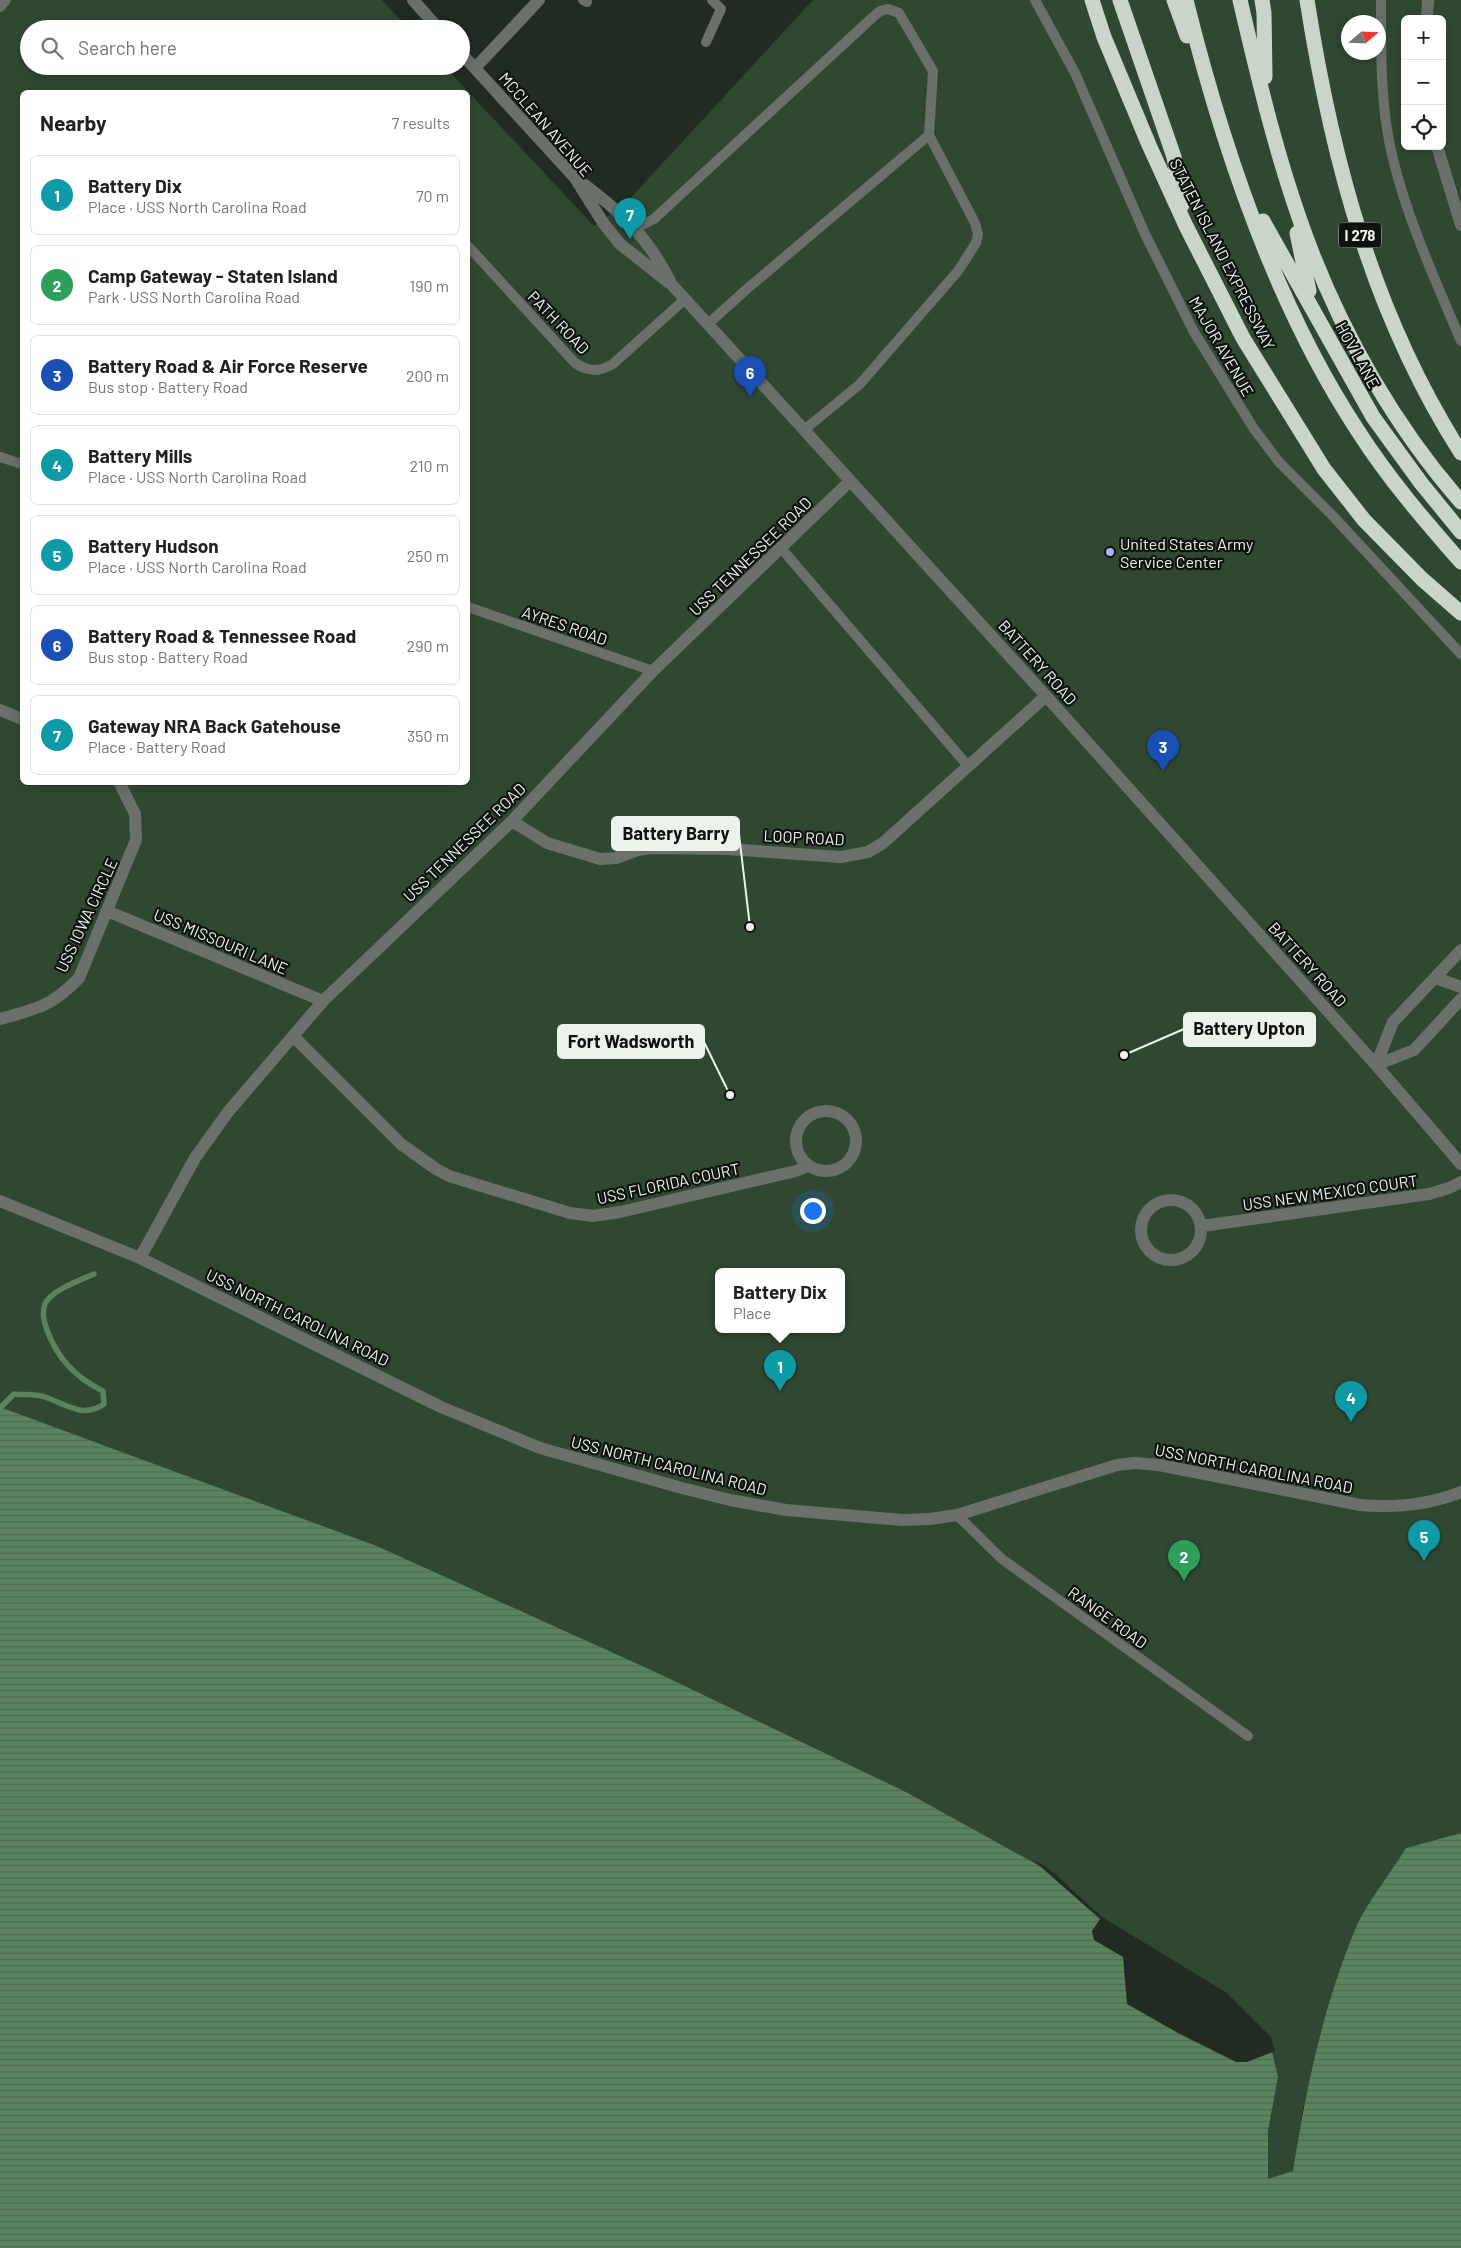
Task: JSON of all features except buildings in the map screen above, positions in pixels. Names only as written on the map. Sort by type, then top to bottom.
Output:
[{"type":"highway","name":"STATEN ISLAND EXPRESSWAY","points":[[1092,0],[1128,97],[1186,226],[1242,338],[1324,468],[1364,520],[1445,600],[1461,613]]},
{"type":"highway","points":[[1120,0],[1174,157],[1186,226]]},
{"type":"highway","points":[[1174,0],[1239,177],[1292,312],[1325,376],[1358,431],[1422,519],[1461,562]]},
{"type":"highway","points":[[1186,0],[1205,70],[1239,177],[1314,310]]},
{"type":"highway","points":[[1240,0],[1280,158],[1314,310]]},
{"type":"highway","points":[[1262,0],[1266,101]]},
{"type":"highway","name":"I 278","points":[[1307,0],[1325,97],[1340,163],[1368,260],[1392,324],[1419,381],[1461,453]]},
{"type":"highway","points":[[1280,158],[1309,245],[1336,308],[1361,356],[1424,456],[1461,502]]},
{"type":"highway","name":"HOV LANE","points":[[1314,310],[1334,351],[1373,417],[1416,476],[1461,532]]},
{"type":"street","points":[[413,0],[431,20]]},
{"type":"street","points":[[475,68],[539,0]]},
{"type":"street","points":[[1427,15],[1428,0]]},
{"type":"street","name":"MCCLEAN AVENUE","points":[[470,63],[575,178],[604,224],[620,244]]},
{"type":"street","points":[[1438,150],[1461,225]]},
{"type":"street","name":"BATTERY ROAD","points":[[575,178],[603,199],[635,228],[658,256],[672,285]]},
{"type":"street","name":"BATTERY ROAD","points":[[620,244],[672,285],[685,298],[1376,1064],[1461,1164]]},
{"type":"street","name":"USS TENNESSEE ROAD","points":[[140,1258],[195,1158],[228,1112],[323,1001],[512,821],[653,671],[850,481]]},
{"type":"street","name":"LOOP ROAD","points":[[512,821],[547,843],[600,859],[616,858],[638,850],[652,848],[727,849],[841,857],[868,852],[883,843],[1046,696]]},
{"type":"street","points":[[0,710],[20,718]]},
{"type":"street","name":"USS IOWA CIRCLE","points":[[0,1019],[43,1006],[63,995],[79,978],[136,840],[135,814],[120,785]]},
{"type":"street","name":"USS MISSOURI LANE","points":[[107,911],[323,1001]]},
{"type":"street","points":[[1376,1064],[1392,1022],[1461,950]]},
{"type":"street","points":[[1436,978],[1461,987]]},
{"type":"street","points":[[1376,1064],[1414,1050],[1461,999]]},
{"type":"street","name":"USS FLORIDA COURT","points":[[293,1036],[401,1144],[424,1162],[449,1176],[570,1213],[594,1216],[620,1212],[796,1171],[808,1166],[825,1172],[835,1170],[850,1160],[857,1142],[855,1131],[850,1122],[842,1115],[833,1111],[822,1110],[812,1113],[801,1124],[795,1138],[796,1148],[808,1166]]},
{"type":"street","name":"USS NEW MEXICO COURT","points":[[1202,1226],[1428,1194],[1449,1188],[1461,1182]]},
{"type":"street","points":[[1167,1200],[1183,1202],[1192,1207],[1202,1226],[1202,1235],[1197,1246],[1185,1258],[1176,1260],[1157,1257],[1149,1251],[1141,1234],[1142,1223],[1146,1213],[1153,1206],[1167,1200]]},
{"type":"street","name":"USS NORTH CAROLINA ROAD","points":[[0,1201],[140,1258],[441,1407],[540,1448],[730,1500],[786,1510],[902,1520],[930,1519],[957,1515],[1117,1466],[1135,1463],[1159,1464],[1360,1505],[1386,1507],[1414,1505],[1461,1492]]},
{"type":"lane","points":[[0,7],[6,0]]},
{"type":"lane","points":[[706,42],[721,9],[712,0]]},
{"type":"lane","name":"MAJOR AVENUE","points":[[1035,0],[1075,74],[1145,234],[1194,332],[1254,429],[1279,462],[1332,515],[1461,654]]},
{"type":"lane","points":[[1381,0],[1381,64],[1388,134],[1393,159],[1422,244],[1461,341]]},
{"type":"lane","points":[[635,228],[654,219],[880,11],[888,9],[899,13],[933,71],[929,135],[975,223],[978,234],[976,243],[958,271],[860,384],[804,430]]},
{"type":"lane","points":[[708,324],[929,135]]},
{"type":"lane","name":"PATH ROAD","points":[[470,248],[575,363],[584,368],[603,370],[613,364],[685,298]]},
{"type":"lane","points":[[0,457],[20,463]]},
{"type":"lane","points":[[782,548],[968,766]]},
{"type":"lane","name":"AYRES ROAD","points":[[470,609],[653,671]]},
{"type":"lane","name":"RANGE ROAD","points":[[957,1515],[1002,1559],[1248,1736]]},
{"type":"shaded area","points":[[0,0],[382,0],[401,20],[20,20],[20,75],[452,75],[466,90],[20,90],[20,785],[470,785],[470,94],[594,226],[624,205],[813,0],[1461,0],[1461,1833],[1406,1848],[1303,2108],[1293,2171],[1268,2179],[1268,2131],[1278,2077],[1047,1870],[906,1792],[660,1674],[377,1546],[0,1407]]},
{"type":"shaded area","points":[[0,1407],[377,1546],[660,1674],[906,1792],[1047,1870],[1101,1919],[1269,2039],[1278,2077],[1268,2131],[1268,2179],[1293,2171],[1310,2077],[1326,2015],[1345,1955],[1362,1916],[1406,1848],[1461,1833],[1461,2248],[0,2248]]},
{"type":"pier","points":[[1032,1859],[1048,1868],[1102,1917],[1227,1993],[1271,2037],[1275,2051],[1247,2062],[1236,2062],[1178,2033],[1127,2004],[1123,1957],[1094,1940],[1092,1931],[1100,1919]]},
{"type":"waterway","points":[[0,1408],[14,1394],[41,1396],[74,1409],[82,1410],[89,1410],[104,1404],[103,1391],[84,1380],[56,1350],[46,1327],[44,1317],[45,1304],[53,1294],[94,1274]]},
{"type":"place","name":"Gateway NRA Back Gatehouse","points":[[630,239]]},
{"type":"place","name":"Battery Road & Tennessee Road","points":[[750,397]]},
{"type":"place","name":"United States Army Service Center","points":[[1110,552]]},
{"type":"place","name":"Battery Road & Air Force Reserve","points":[[1163,771]]},
{"type":"place","name":"Battery Barry","points":[[750,927]]},
{"type":"place","name":"Battery Upton","points":[[1124,1055]]},
{"type":"place","name":"Fort Wadsworth","points":[[730,1095]]},
{"type":"place","name":"Battery Dix","points":[[780,1391]]},
{"type":"place","name":"Battery Mills","points":[[1351,1422]]},
{"type":"place","name":"Battery Hudson","points":[[1424,1561]]},
{"type":"place","name":"Camp Gateway - Staten Island","points":[[1184,1581]]}]
